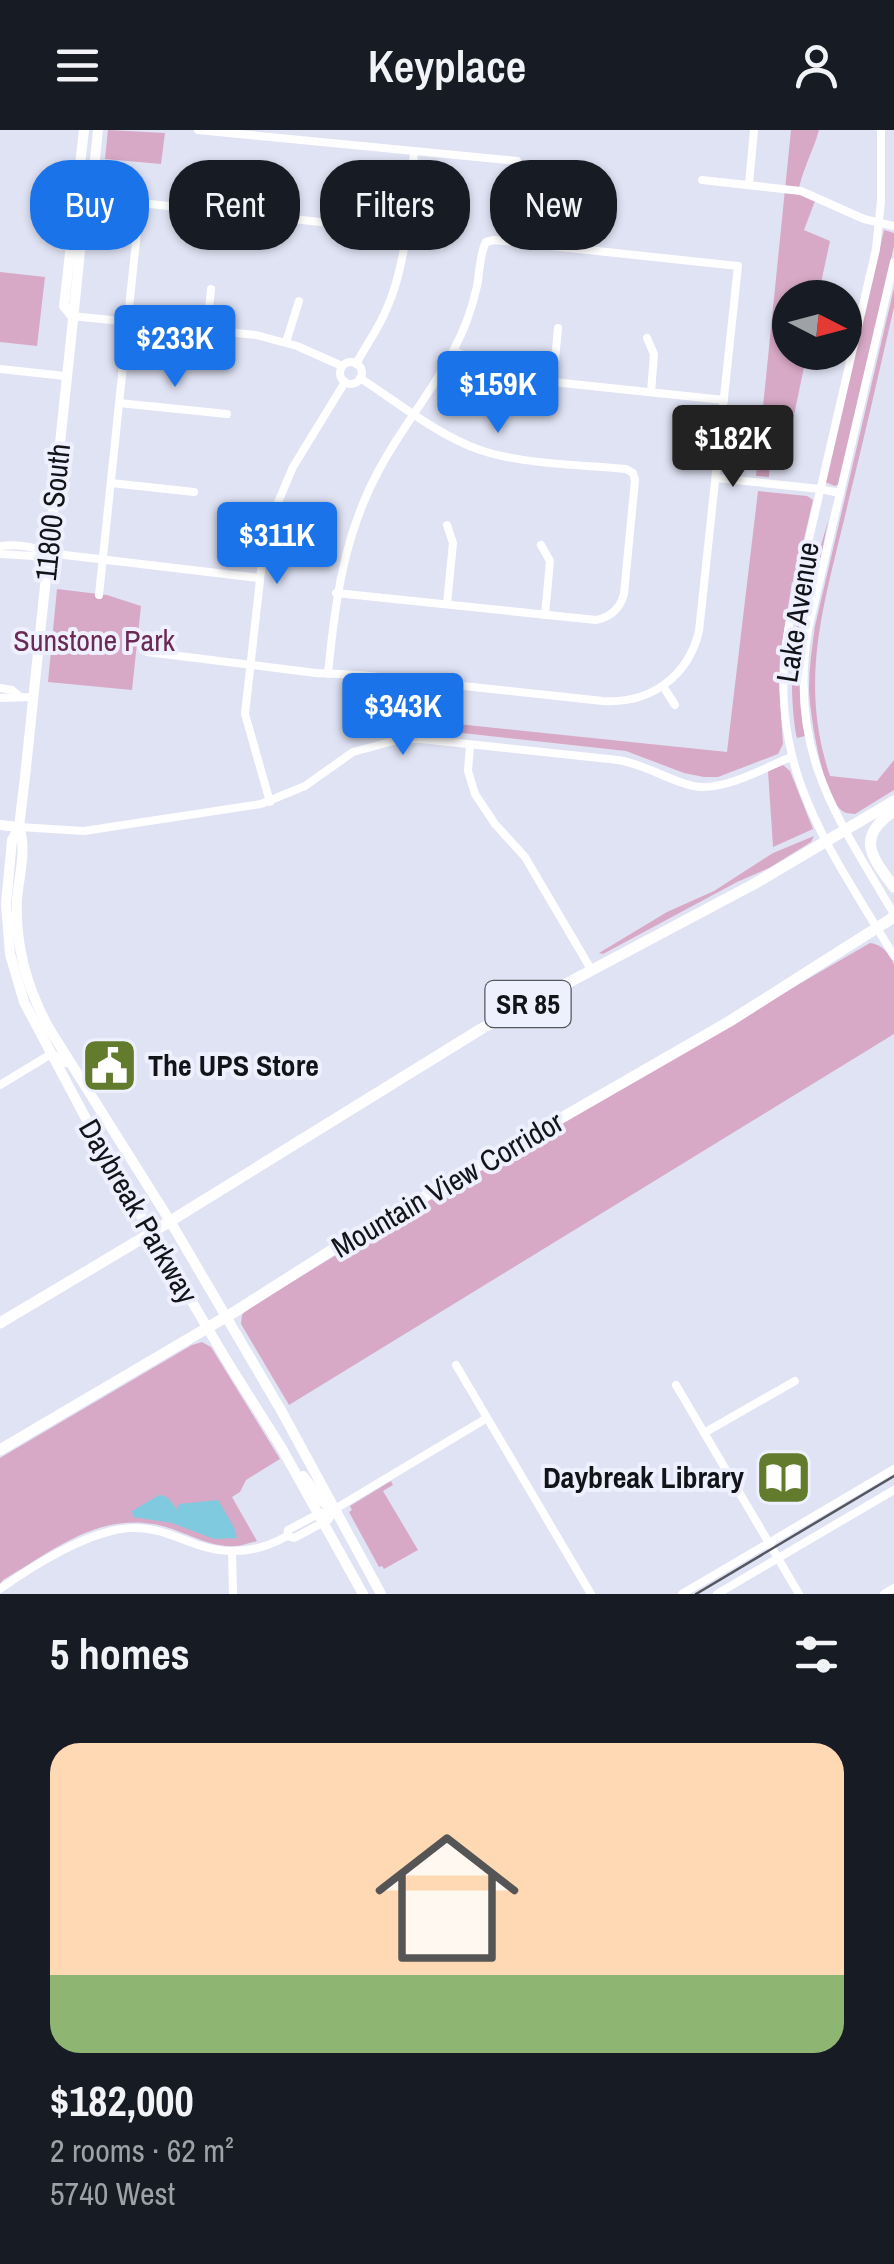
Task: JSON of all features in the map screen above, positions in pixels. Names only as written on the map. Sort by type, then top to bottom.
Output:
[{"type":"highway","name":"SR 85","points":[[0,1323],[481,1028],[754,884],[894,801]]},
{"type":"highway","points":[[894,811],[874,826],[870,840],[872,852],[894,887]]},
{"type":"highway","name":"Mountain View Corridor","points":[[0,1450],[332,1250],[730,1021],[894,915]]},
{"type":"main road","name":"11800 South","points":[[80,160],[84,130]]},
{"type":"main road","name":"11800 South","points":[[19,826],[72,316],[80,303],[94,130]]},
{"type":"main road","points":[[81,157],[94,130]]},
{"type":"main road","name":"11800 South","points":[[69,250],[64,306],[72,316]]},
{"type":"main road","points":[[72,316],[80,250]]},
{"type":"main road","points":[[0,824],[19,826],[12,840],[6,916],[13,966],[28,1012],[36,1016],[57,1051]]},
{"type":"main road","name":"Daybreak Parkway","points":[[19,826],[23,841],[17,911],[22,958],[57,1051],[151,1233],[207,1328],[288,1461],[379,1590]]},
{"type":"main road","name":"Daybreak Parkway","points":[[57,1051],[74,1068],[170,1221],[282,1412],[363,1594]]},
{"type":"main road","points":[[288,1461],[322,1502],[326,1517]]},
{"type":"street","points":[[198,130],[496,160]]},
{"type":"street","points":[[310,142],[311,130]]},
{"type":"street","points":[[749,184],[754,130]]},
{"type":"street","name":"Lake Avenue","points":[[881,130],[880,223],[786,648],[784,694],[792,757],[806,802],[894,956]]},
{"type":"street","points":[[413,160],[414,152]]},
{"type":"street","points":[[702,180],[808,194],[864,219],[894,226]]},
{"type":"street","points":[[100,595],[140,203],[320,221]]},
{"type":"street","points":[[147,652],[328,674],[612,701],[637,698],[663,686],[686,663],[697,640],[738,266],[488,241],[483,246],[472,305],[454,351],[380,467],[346,548],[336,593],[328,674]]},
{"type":"street","points":[[356,364],[392,296],[403,250]]},
{"type":"street","name":"Lake Avenue","points":[[894,262],[808,630],[803,682],[814,762],[826,795],[894,915]]},
{"type":"street","points":[[207,330],[211,289]]},
{"type":"street","points":[[286,342],[299,301]]},
{"type":"street","points":[[72,316],[256,335],[286,342],[342,366]]},
{"type":"street","points":[[552,382],[558,328]]},
{"type":"street","points":[[648,338],[654,354],[650,392]]},
{"type":"street","points":[[454,351],[506,374],[724,400]]},
{"type":"street","points":[[356,364],[362,372],[360,378],[355,383],[345,382],[340,373],[342,366],[356,364]]},
{"type":"street","points":[[0,369],[66,376]]},
{"type":"street","points":[[336,593],[596,620],[620,606],[624,594],[636,480],[633,473],[490,453],[461,442],[360,378]]},
{"type":"street","points":[[270,802],[246,719],[259,578],[268,535],[287,480],[345,382]]},
{"type":"street","points":[[119,403],[227,414]]},
{"type":"street","points":[[716,478],[840,494]]},
{"type":"street","points":[[111,484],[194,492]]},
{"type":"street","points":[[447,525],[453,543],[447,604]]},
{"type":"street","points":[[542,545],[550,561],[545,615]]},
{"type":"street","points":[[0,546],[34,547],[48,553]]},
{"type":"street","points":[[0,554],[103,558],[259,578]]},
{"type":"street","points":[[663,686],[674,705]]},
{"type":"street","points":[[0,688],[12,690],[18,696]]},
{"type":"street","points":[[0,698],[33,696]]},
{"type":"street","points":[[19,826],[62,831],[105,829],[270,802],[306,786],[341,759],[366,747],[411,739],[626,761],[701,787],[726,783],[792,757]]},
{"type":"street","points":[[470,745],[468,771],[475,794],[494,824],[525,857],[592,970]]},
{"type":"street","points":[[0,1085],[57,1051]]},
{"type":"street","points":[[456,1365],[591,1594]]},
{"type":"street","points":[[704,1433],[795,1381]]},
{"type":"street","points":[[676,1385],[800,1594]]},
{"type":"street","points":[[0,1589],[80,1542],[110,1530],[157,1530],[199,1545],[232,1551],[261,1548],[286,1536],[288,1530],[326,1517],[487,1418]]},
{"type":"street","points":[[682,1594],[894,1469]]},
{"type":"street","points":[[717,1594],[894,1490]]},
{"type":"street","points":[[232,1551],[233,1594]]},
{"type":"street","points":[[884,1594],[894,1588]]},
{"type":"green space","points":[[108,130],[165,133],[161,164],[105,159]]},
{"type":"green space","points":[[791,130],[819,130],[798,194],[815,201],[804,230],[830,241],[822,280],[776,280]]},
{"type":"green space","points":[[884,230],[894,233],[894,246],[839,484],[835,486],[825,482],[851,370],[862,370],[862,324]]},
{"type":"green space","points":[[0,272],[45,277],[37,346],[0,342]]},
{"type":"green space","points":[[894,288],[894,307],[824,606],[815,672],[820,740],[830,776],[877,781],[894,760],[894,790],[855,814],[840,809],[828,787],[815,734],[810,673],[815,626]]},
{"type":"green space","points":[[772,318],[772,370],[803,370],[787,448],[771,447],[769,477],[756,476]]},
{"type":"green space","points":[[758,491],[813,500],[792,582],[780,656],[783,744],[778,754],[718,777],[704,777],[626,751],[426,729],[389,731],[390,717],[727,752]]},
{"type":"green space","points":[[828,521],[801,658],[805,736],[797,738],[792,686],[794,645]]},
{"type":"green space","name":"Sunstone Park","points":[[57,589],[107,595],[141,606],[132,690],[48,682]]},
{"type":"green space","points":[[783,765],[790,771],[813,829],[773,847],[768,771]]},
{"type":"green space","points":[[814,836],[811,842],[769,868],[599,953],[667,912],[714,891],[773,853]]},
{"type":"green space","points":[[870,943],[885,950],[894,965],[894,1034],[289,1405],[241,1324],[246,1310],[418,1205]]},
{"type":"green space","points":[[202,1342],[211,1347],[280,1459],[246,1480],[232,1497],[257,1541],[225,1546],[153,1524],[112,1525],[74,1538],[0,1584],[0,1458]]},
{"type":"green space","points":[[391,1481],[393,1485],[383,1491],[418,1550],[384,1569],[379,1567],[349,1512],[350,1506]]},
{"type":"water","points":[[159,1495],[168,1498],[177,1510],[179,1504],[218,1500],[237,1538],[214,1539],[172,1523],[133,1517],[132,1511]]},
{"type":"tram line","points":[[696,1594],[894,1476]]},
{"type":"place","name":"The UPS Store","points":[[109,1065]]},
{"type":"place","name":"Daybreak Library","points":[[783,1477]]}]
